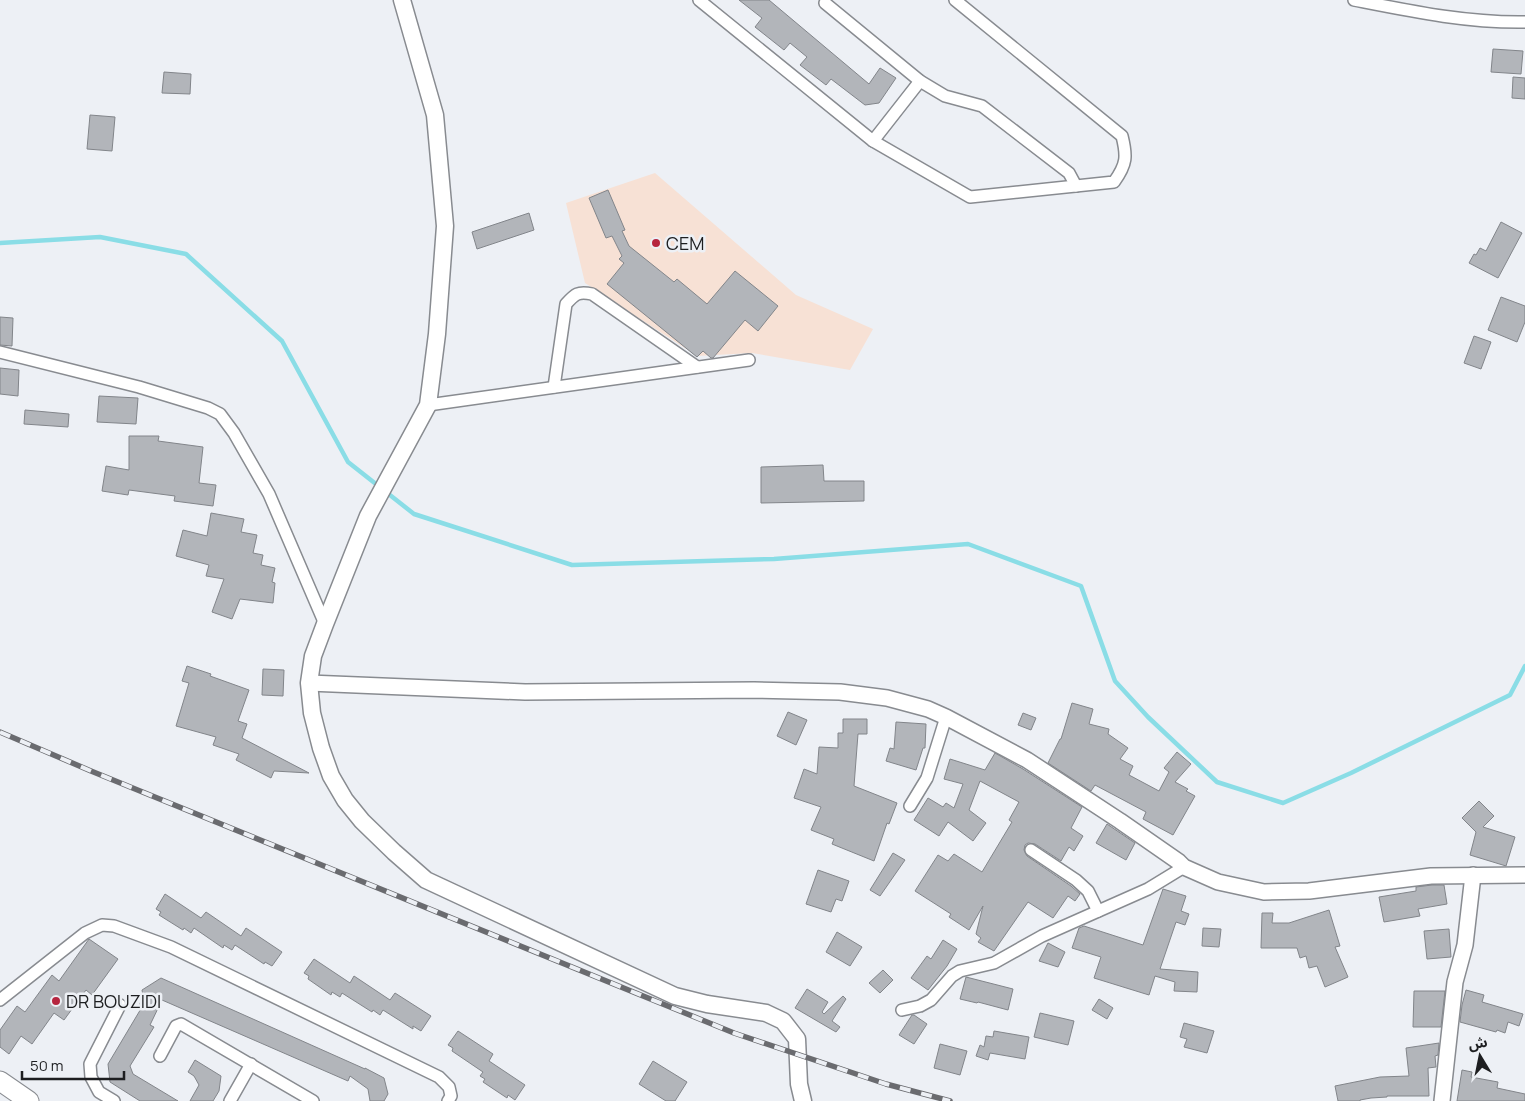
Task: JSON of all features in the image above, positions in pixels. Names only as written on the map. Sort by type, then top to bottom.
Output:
[{"type":"main road","points":[[402,0],[435,115],[444,226],[437,334],[428,405],[368,516],[313,656],[308,683],[312,714],[331,776],[362,821],[426,880],[675,996],[707,1004],[766,1013],[783,1021],[797,1039],[799,1084],[803,1101]]},
{"type":"main road","points":[[0,1081],[29,1101]]},
{"type":"street","points":[[699,0],[873,141],[970,197],[1114,182],[1123,170],[1127,154],[1122,136],[955,0]]},
{"type":"street","points":[[1354,0],[1417,13],[1480,20],[1525,22]]},
{"type":"street","points":[[825,3],[920,81],[945,96],[982,106],[1069,173],[1076,186]]},
{"type":"street","points":[[873,141],[920,81]]},
{"type":"street","points":[[554,387],[566,304],[574,295],[583,292],[592,294],[697,367]]},
{"type":"street","points":[[0,352],[139,388],[208,408],[220,414],[234,433],[269,494],[325,624]]},
{"type":"street","points":[[428,405],[748,360]]},
{"type":"street","points":[[308,683],[525,692],[754,690],[840,692],[887,698],[928,709],[1027,760],[1120,821],[1184,867],[1218,882],[1264,892],[1309,891],[1431,876],[1525,875]]},
{"type":"street","points":[[910,806],[927,778],[946,717]]},
{"type":"street","points":[[1031,850],[1076,880],[1088,891],[1098,911]]},
{"type":"street","points":[[902,1010],[920,1006],[932,1000],[952,976],[994,963],[1042,936],[1148,889],[1184,867]]},
{"type":"street","points":[[1442,1101],[1455,982],[1465,945],[1474,875]]},
{"type":"street","points":[[0,1000],[85,933],[102,925],[114,926],[171,947],[439,1077],[449,1087],[451,1096],[448,1101]]},
{"type":"street","points":[[114,1101],[99,1092],[91,1077],[90,1064],[120,1005]]},
{"type":"street","points":[[160,1056],[176,1026],[181,1024],[313,1101]]},
{"type":"street","points":[[230,1101],[251,1064]]},
{"type":"shaded area","name":"CEM","points":[[655,173],[796,295],[873,329],[850,370],[752,353],[697,356],[585,283],[566,203]]},
{"type":"building","points":[[739,0],[769,0],[869,84],[880,68],[896,78],[879,103],[865,105],[831,79],[826,85],[800,65],[807,57],[790,43],[784,50],[755,27],[762,18]]},
{"type":"building","points":[[1493,49],[1523,51],[1521,74],[1491,72]]},
{"type":"building","points":[[164,72],[191,74],[190,94],[162,93]]},
{"type":"building","points":[[1513,77],[1525,78],[1525,99],[1512,98]]},
{"type":"building","points":[[90,115],[115,117],[112,151],[87,149]]},
{"type":"building","points":[[608,190],[625,230],[622,231],[629,246],[674,282],[677,279],[707,304],[735,271],[778,306],[758,331],[745,320],[713,358],[703,351],[697,357],[607,284],[624,263],[619,259],[622,256],[612,236],[606,238],[589,198]]},
{"type":"building","points":[[529,213],[534,230],[477,249],[472,232]]},
{"type":"building","points":[[1501,222],[1522,233],[1498,278],[1469,263],[1480,248],[1486,251]]},
{"type":"building","points":[[1501,297],[1525,306],[1525,322],[1517,342],[1488,330]]},
{"type":"building","points":[[0,317],[13,318],[12,346],[0,345]]},
{"type":"building","points":[[1474,336],[1491,342],[1481,369],[1464,363]]},
{"type":"building","points":[[0,368],[19,370],[18,396],[0,394]]},
{"type":"building","points":[[99,396],[138,398],[136,424],[97,422]]},
{"type":"building","points":[[25,410],[69,414],[68,427],[24,424]]},
{"type":"building","points":[[129,436],[159,436],[158,441],[203,447],[199,483],[216,485],[213,506],[174,501],[175,496],[129,490],[128,495],[102,491],[106,466],[129,470]]},
{"type":"building","points":[[823,465],[824,481],[864,481],[864,501],[761,503],[761,467]]},
{"type":"building","points":[[211,513],[244,519],[241,532],[257,535],[253,553],[263,555],[261,565],[275,568],[272,582],[275,583],[273,603],[240,599],[232,619],[212,612],[224,579],[206,576],[209,565],[176,556],[183,530],[207,536]]},
{"type":"building","points":[[187,666],[249,690],[238,721],[247,724],[242,738],[309,773],[274,771],[271,778],[236,760],[239,754],[213,745],[216,737],[176,726],[189,683],[182,681]]},
{"type":"building","points":[[263,669],[284,670],[283,696],[262,695]]},
{"type":"building","points":[[1072,703],[1093,709],[1089,724],[1109,729],[1108,734],[1128,748],[1120,759],[1133,766],[1129,775],[1159,791],[1169,772],[1164,768],[1177,752],[1191,764],[1175,782],[1188,789],[1186,791],[1195,796],[1173,835],[1143,819],[1146,812],[1095,785],[1091,791],[1048,763],[1061,739]]},
{"type":"building","points":[[788,712],[807,720],[796,745],[777,736]]},
{"type":"building","points":[[1023,713],[1036,718],[1031,730],[1018,725]]},
{"type":"building","points":[[843,719],[867,719],[867,734],[858,734],[854,786],[897,803],[889,824],[887,823],[874,861],[832,844],[834,839],[811,830],[821,807],[794,798],[804,769],[817,774],[819,747],[838,748],[838,733],[843,733]]},
{"type":"building","points":[[896,722],[926,724],[925,748],[923,748],[916,770],[886,761],[890,748],[894,749]]},
{"type":"building","points":[[995,753],[1082,807],[1071,828],[1083,836],[1074,851],[1069,847],[1061,861],[1035,844],[1028,843],[1025,845],[1024,850],[1027,856],[1080,894],[1075,901],[1068,896],[1053,918],[1028,902],[994,951],[978,942],[981,938],[976,934],[983,906],[969,930],[949,917],[951,914],[915,891],[938,855],[948,861],[954,854],[982,872],[1012,822],[1009,820],[1019,802],[980,781],[969,810],[986,823],[973,841],[948,822],[939,836],[914,820],[928,798],[943,807],[946,803],[954,808],[963,784],[944,779],[950,759],[985,770]]},
{"type":"building","points":[[1479,801],[1494,816],[1483,827],[1515,837],[1506,866],[1470,855],[1476,832],[1462,818]]},
{"type":"building","points":[[1107,824],[1135,843],[1126,860],[1096,843]]},
{"type":"building","points":[[893,853],[905,860],[880,896],[870,890]]},
{"type":"building","points":[[818,870],[849,881],[842,901],[836,899],[831,912],[806,904]]},
{"type":"building","points":[[1444,885],[1447,904],[1418,909],[1420,916],[1384,922],[1379,897],[1416,891],[1416,887]]},
{"type":"building","points":[[1163,889],[1186,896],[1181,911],[1189,914],[1185,925],[1176,922],[1160,969],[1198,972],[1197,992],[1174,991],[1175,982],[1155,976],[1149,995],[1094,978],[1101,957],[1072,948],[1079,928],[1084,926],[1143,945]]},
{"type":"building","points":[[165,894],[201,918],[206,912],[241,936],[246,928],[282,952],[272,966],[265,962],[264,964],[235,945],[232,950],[224,945],[223,948],[194,928],[191,933],[184,928],[183,930],[159,915],[161,912],[156,909]]},
{"type":"building","points":[[1329,910],[1340,946],[1335,947],[1348,977],[1325,987],[1317,966],[1309,968],[1306,956],[1300,958],[1297,948],[1261,948],[1262,913],[1273,913],[1272,923],[1289,923]]},
{"type":"building","points":[[1203,928],[1221,929],[1219,947],[1202,946]]},
{"type":"building","points":[[1449,929],[1451,957],[1427,959],[1424,931]]},
{"type":"building","points":[[837,932],[862,947],[850,966],[826,952]]},
{"type":"building","name":"DR BOUZIDI","points":[[89,939],[118,959],[92,995],[86,990],[64,1020],[54,1013],[32,1044],[21,1036],[9,1054],[0,1047],[0,1030],[17,1006],[25,1012],[52,975],[59,981]]},
{"type":"building","points":[[943,940],[957,949],[947,966],[928,990],[911,978],[927,956],[931,959]]},
{"type":"building","points":[[1048,943],[1065,952],[1058,967],[1039,961]]},
{"type":"building","points":[[314,959],[350,983],[354,976],[390,1000],[395,993],[431,1016],[421,1031],[413,1026],[413,1029],[383,1010],[380,1015],[373,1010],[372,1012],[342,993],[340,997],[332,992],[331,995],[308,979],[309,976],[304,973]]},
{"type":"building","points":[[883,970],[893,980],[880,993],[869,983]]},
{"type":"building","points":[[966,977],[1013,989],[1008,1010],[960,999]]},
{"type":"building","points":[[161,978],[365,1068],[384,1078],[388,1094],[384,1101],[370,1101],[368,1089],[350,1076],[348,1081],[162,1000],[150,1025],[154,1027],[130,1066],[133,1074],[178,1101],[140,1101],[110,1082],[108,1064],[142,1007],[139,1006],[143,996],[142,990]]},
{"type":"building","points":[[807,989],[828,1002],[822,1012],[824,1014],[843,996],[846,999],[832,1021],[840,1027],[836,1032],[795,1008]]},
{"type":"building","points":[[1466,990],[1484,995],[1482,1002],[1523,1014],[1519,1026],[1508,1022],[1505,1033],[1460,1022]]},
{"type":"building","points":[[1414,991],[1445,991],[1441,1027],[1413,1027]]},
{"type":"building","points":[[1099,999],[1113,1008],[1107,1019],[1092,1010]]},
{"type":"building","points":[[1040,1013],[1074,1021],[1068,1045],[1034,1037]]},
{"type":"building","points":[[912,1015],[927,1024],[914,1044],[899,1035]]},
{"type":"building","points":[[1184,1023],[1214,1031],[1207,1053],[1184,1047],[1187,1039],[1180,1037]]},
{"type":"building","points":[[458,1031],[493,1054],[489,1061],[525,1085],[515,1100],[508,1095],[507,1098],[483,1082],[485,1079],[480,1076],[483,1072],[452,1051],[453,1048],[448,1045]]},
{"type":"building","points":[[994,1031],[1029,1037],[1025,1059],[990,1053],[988,1060],[976,1056],[980,1045],[984,1047],[986,1036],[993,1037]]},
{"type":"building","points":[[1439,1043],[1438,1055],[1435,1056],[1436,1067],[1428,1068],[1429,1096],[1387,1096],[1360,1101],[1338,1101],[1335,1086],[1380,1077],[1409,1076],[1406,1048]]},
{"type":"building","points":[[940,1044],[967,1051],[960,1075],[934,1068]]},
{"type":"building","points":[[195,1060],[221,1076],[219,1091],[213,1101],[190,1101],[199,1085],[194,1076],[188,1072]]},
{"type":"building","points":[[653,1061],[687,1082],[675,1101],[666,1101],[639,1084]]},
{"type":"building","points":[[1462,1070],[1472,1072],[1471,1077],[1498,1082],[1497,1088],[1525,1094],[1525,1101],[1457,1101]]},
{"type":"waterway","points":[[0,243],[100,237],[186,254],[282,341],[348,462],[414,514],[572,565],[774,559],[968,544],[1081,586],[1115,681],[1148,717],[1217,782],[1283,803],[1351,773],[1510,695],[1525,666]]},
{"type":"railway","points":[[0,732],[91,771],[734,1033],[886,1084],[950,1101]]},
{"type":"place","name":"CEM","points":[[656,243]]},
{"type":"place","name":"DR BOUZIDI","points":[[56,1001]]}]
